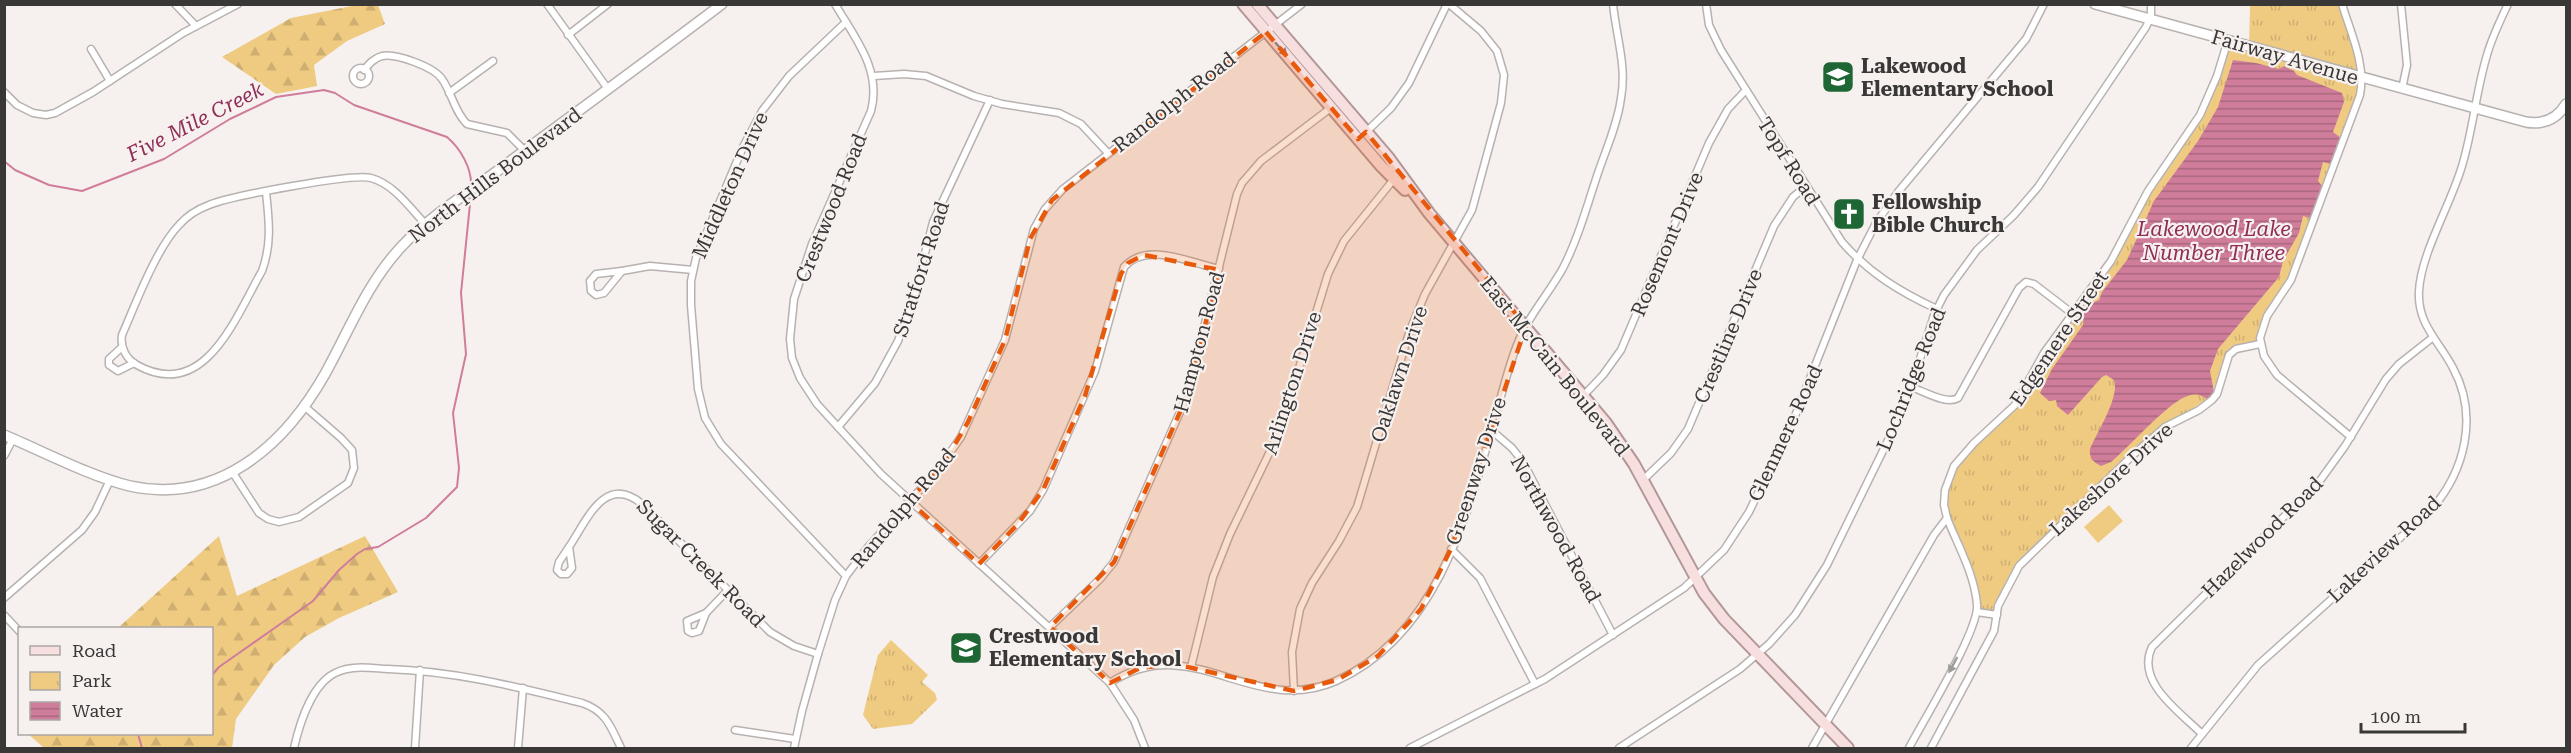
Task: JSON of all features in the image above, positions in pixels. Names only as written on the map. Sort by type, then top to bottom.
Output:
[{"type":"main road","name":"East McCain Boulevard","points":[[1243,4],[1270,28],[1584,395],[1619,441],[1643,480],[1696,578],[1724,620],[1848,748]]},
{"type":"main road","name":"East McCain Boulevard","points":[[1257,4],[1270,28]]},
{"type":"main road","name":"East McCain Boulevard","points":[[1362,136],[1394,179],[1429,213]]},
{"type":"street","points":[[175,4],[196,26]]},
{"type":"street","points":[[4,92],[24,110],[46,115],[69,106],[196,26],[238,4]]},
{"type":"street","points":[[547,4],[608,89]]},
{"type":"street","points":[[568,35],[608,4]]},
{"type":"street","name":"North Hills Boulevard","points":[[9,437],[110,480],[144,489],[175,489],[204,484],[233,473],[269,445],[304,406],[326,373],[377,278],[402,246],[460,199],[722,4]]},
{"type":"street","name":"Crestwood Road","points":[[835,4],[866,56],[874,76],[875,93],[871,111],[812,244],[794,299],[790,328],[791,351],[800,378],[807,391],[838,427],[909,501],[1110,683],[1134,720],[1145,748]]},
{"type":"street","name":"Randolph Road","points":[[794,748],[818,654],[835,600],[846,576],[868,547],[947,458],[968,422],[1005,340],[1026,254],[1038,220],[1063,189],[1302,4]]},
{"type":"street","points":[[1362,136],[1391,108],[1409,83],[1448,4]]},
{"type":"street","name":"Oaklawn Drive","points":[[1294,691],[1292,652],[1300,609],[1312,583],[1339,541],[1357,507],[1409,333],[1425,294],[1468,218],[1501,103],[1504,75],[1502,62],[1492,44],[1448,4]]},
{"type":"street","name":"Greenway Drive","points":[[1110,683],[1124,674],[1148,666],[1174,664],[1260,687],[1294,691],[1323,686],[1362,666],[1388,647],[1421,609],[1451,549],[1472,495],[1517,345],[1570,252],[1619,111],[1623,84],[1623,61],[1612,4]]},
{"type":"street","name":"Topf Road","points":[[1706,4],[1713,36],[1831,228],[1857,260],[1891,286],[1937,309]]},
{"type":"street","name":"Glenmere Road","points":[[1410,748],[1535,684],[1613,635],[1696,578],[1724,550],[1749,512],[1808,388],[1857,260],[1885,210],[2015,52],[2031,30],[2044,4]]},
{"type":"street","name":"Fairway Avenue","points":[[2095,4],[2475,109],[2539,123],[2554,118],[2566,104]]},
{"type":"street","name":"Lochridge Road","points":[[1619,748],[1723,680],[1756,655],[1795,615],[1818,581],[1893,430],[1911,387],[1937,309],[1966,262],[2014,215],[2038,187],[2150,19],[2151,4]]},
{"type":"street","points":[[2342,4],[2358,53],[2361,87],[2291,280],[2262,325],[2260,344],[2264,356],[2277,375],[2351,437]]},
{"type":"street","points":[[2401,4],[2407,65],[2402,89]]},
{"type":"street","name":"Lakeview Road","points":[[2191,748],[2258,665],[2430,511],[2447,491],[2464,451],[2467,418],[2458,379],[2432,338],[2422,317],[2419,287],[2424,266],[2462,166],[2487,55],[2508,4]]},
{"type":"street","name":"Middleton Drive","points":[[846,22],[789,76],[762,111],[743,147],[707,229],[693,270],[691,305],[698,389],[703,412],[710,428],[721,444],[846,576]]},
{"type":"street","name":"Edgemere Street","points":[[1947,518],[1944,505],[1945,490],[1954,466],[1974,442],[2015,405],[2044,353],[2111,261],[2148,191],[2200,115],[2217,76],[2228,40]]},
{"type":"street","points":[[91,49],[110,81]]},
{"type":"street","points":[[364,70],[376,58],[390,55],[437,73],[467,124],[507,133],[525,151]]},
{"type":"street","points":[[450,93],[493,62]]},
{"type":"street","points":[[874,76],[904,74],[926,76],[990,100],[1065,115],[1088,130],[1108,153]]},
{"type":"street","name":"Rosemont Drive","points":[[1584,395],[1604,375],[1625,343],[1709,143],[1728,109],[1746,90]]},
{"type":"street","name":"Stratford Road","points":[[838,427],[871,389],[898,342],[913,300],[933,222],[990,100]]},
{"type":"street","name":"Hampton Road","points":[[1050,627],[1100,579],[1118,556],[1187,396],[1237,194],[1248,175],[1269,154],[1336,105]]},
{"type":"street","points":[[266,192],[271,233],[268,256],[262,271],[215,350],[196,368],[175,375],[155,372],[134,363],[125,355],[122,334],[138,300],[167,240],[179,224],[210,204],[266,192],[353,177],[371,178],[392,189],[426,225]]},
{"type":"street","name":"Arlington Drive","points":[[1191,668],[1213,577],[1226,543],[1279,433],[1328,274],[1344,242],[1394,179]]},
{"type":"street","name":"Crestline Drive","points":[[1643,480],[1671,453],[1688,429],[1774,226],[1793,197],[1805,187]]},
{"type":"street","points":[[979,564],[1030,511],[1043,490],[1095,371],[1124,267],[1134,258],[1150,254],[1219,269]]},
{"type":"street","points":[[622,272],[604,293],[596,295],[591,291],[590,280],[596,274],[622,272],[650,266],[693,270]]},
{"type":"street","points":[[1911,387],[1952,401],[1958,398],[2019,288],[2026,282],[2034,284],[2073,314]]},
{"type":"street","name":"Hazelwood Road","points":[[2202,734],[2152,680],[2148,663],[2152,647],[2314,487],[2351,437],[2394,369],[2432,338]]},
{"type":"street","name":"Lakeshore Drive","points":[[1930,748],[1994,631],[1998,606],[2011,578],[2030,554],[2165,427],[2207,405],[2217,394],[2229,355],[2236,349],[2260,344]]},
{"type":"street","points":[[122,346],[110,359],[109,365],[118,371],[134,363]]},
{"type":"street","points":[[233,473],[259,513],[279,522],[299,517],[348,483],[354,468],[352,450],[304,406]]},
{"type":"street","name":"Northwood Road","points":[[1491,430],[1512,448],[1527,470],[1613,635]]},
{"type":"street","points":[[4,456],[9,437]]},
{"type":"street","points":[[4,598],[82,530],[95,512],[110,480]]},
{"type":"street","name":"Sugar Creek Road","points":[[569,547],[600,501],[614,494],[627,494],[642,504],[779,638],[818,654]]},
{"type":"street","points":[[1812,748],[1934,535],[1947,518],[1966,561],[1977,602],[1977,612],[1970,634],[1909,748]]},
{"type":"street","points":[[1451,549],[1480,578],[1535,684]]},
{"type":"street","points":[[706,613],[728,590]]},
{"type":"street","points":[[1977,612],[1997,615]]},
{"type":"street","points":[[4,615],[18,630]]},
{"type":"street","points":[[294,748],[315,694],[330,676],[354,667],[420,670],[474,676],[592,707],[609,722],[621,748]]},
{"type":"street","points":[[415,748],[420,670]]},
{"type":"street","points":[[518,748],[523,688]]},
{"type":"street","points":[[735,730],[795,739]]},
{"type":"highlighted area","points":[[1266,32],[1358,139],[1366,132],[1526,326],[1451,549],[1421,609],[1378,656],[1337,680],[1294,691],[1174,664],[1140,668],[1110,683],[1050,627],[1114,562],[1187,396],[1219,270],[1144,255],[1128,263],[1121,274],[1085,396],[1043,490],[1017,525],[979,564],[909,501],[947,458],[968,422],[1005,340],[1030,239],[1052,200]]},
{"type":"green space","points":[[362,4],[378,5],[385,24],[347,41],[314,65],[317,86],[276,94],[222,57],[291,18]]},
{"type":"green space","points":[[2250,5],[2342,5],[2362,80],[2327,186],[2260,344],[2236,349],[2226,359],[2210,397],[2177,419],[2110,477],[2019,566],[1997,615],[1977,612],[1970,576],[1947,518],[1947,482],[1974,443],[2015,405],[2036,367],[2100,278],[2136,210],[2194,125],[2217,76],[2228,40],[2249,46]]},
{"type":"green space","points":[[2109,505],[2123,521],[2098,543],[2084,527]]},
{"type":"green space","points":[[219,536],[237,596],[365,536],[398,592],[339,618],[305,637],[274,665],[236,719],[232,748],[44,748],[29,735],[213,735],[213,627],[119,627]]},
{"type":"green space","points":[[891,640],[928,675],[922,682],[935,693],[937,700],[912,724],[873,729],[863,715],[878,655]]},
{"type":"water","name":"Lakewood Lake Number Three","points":[[2233,60],[2279,69],[2284,66],[2297,75],[2342,93],[2344,102],[2333,132],[2341,138],[2330,164],[2323,162],[2318,181],[2323,187],[2310,218],[2303,216],[2299,233],[2283,261],[2279,277],[2218,349],[2210,371],[2214,392],[2207,399],[2194,395],[2177,401],[2111,462],[2101,466],[2092,459],[2090,449],[2111,405],[2114,396],[2114,380],[2106,375],[2102,377],[2068,415],[2057,406],[2056,400],[2049,401],[2040,393],[2052,369],[2083,325],[2084,310],[2099,300],[2102,292],[2127,260],[2154,201],[2198,141],[2218,107]]},
{"type":"waterway","name":"Five Mile Creek","points":[[4,161],[15,170],[49,185],[82,191],[164,159],[230,119],[276,97],[324,90],[335,93],[354,105],[447,137],[464,159],[470,172],[471,186]]},
{"type":"waterway","name":"Five Mile Creek","points":[[213,674],[219,667],[313,601],[339,570],[357,554],[365,549],[378,547],[426,518],[457,487],[459,468],[453,413],[466,354],[461,293],[471,194]]},
{"type":"waterway","name":"Five Mile Creek","points":[[138,735],[142,748]]},
{"type":"place","name":"Lakewood Elementary School","points":[[1838,77]]},
{"type":"place","name":"Fellowship Bible Church","points":[[1849,214]]},
{"type":"place","name":"Crestwood Elementary School","points":[[966,648]]}]
